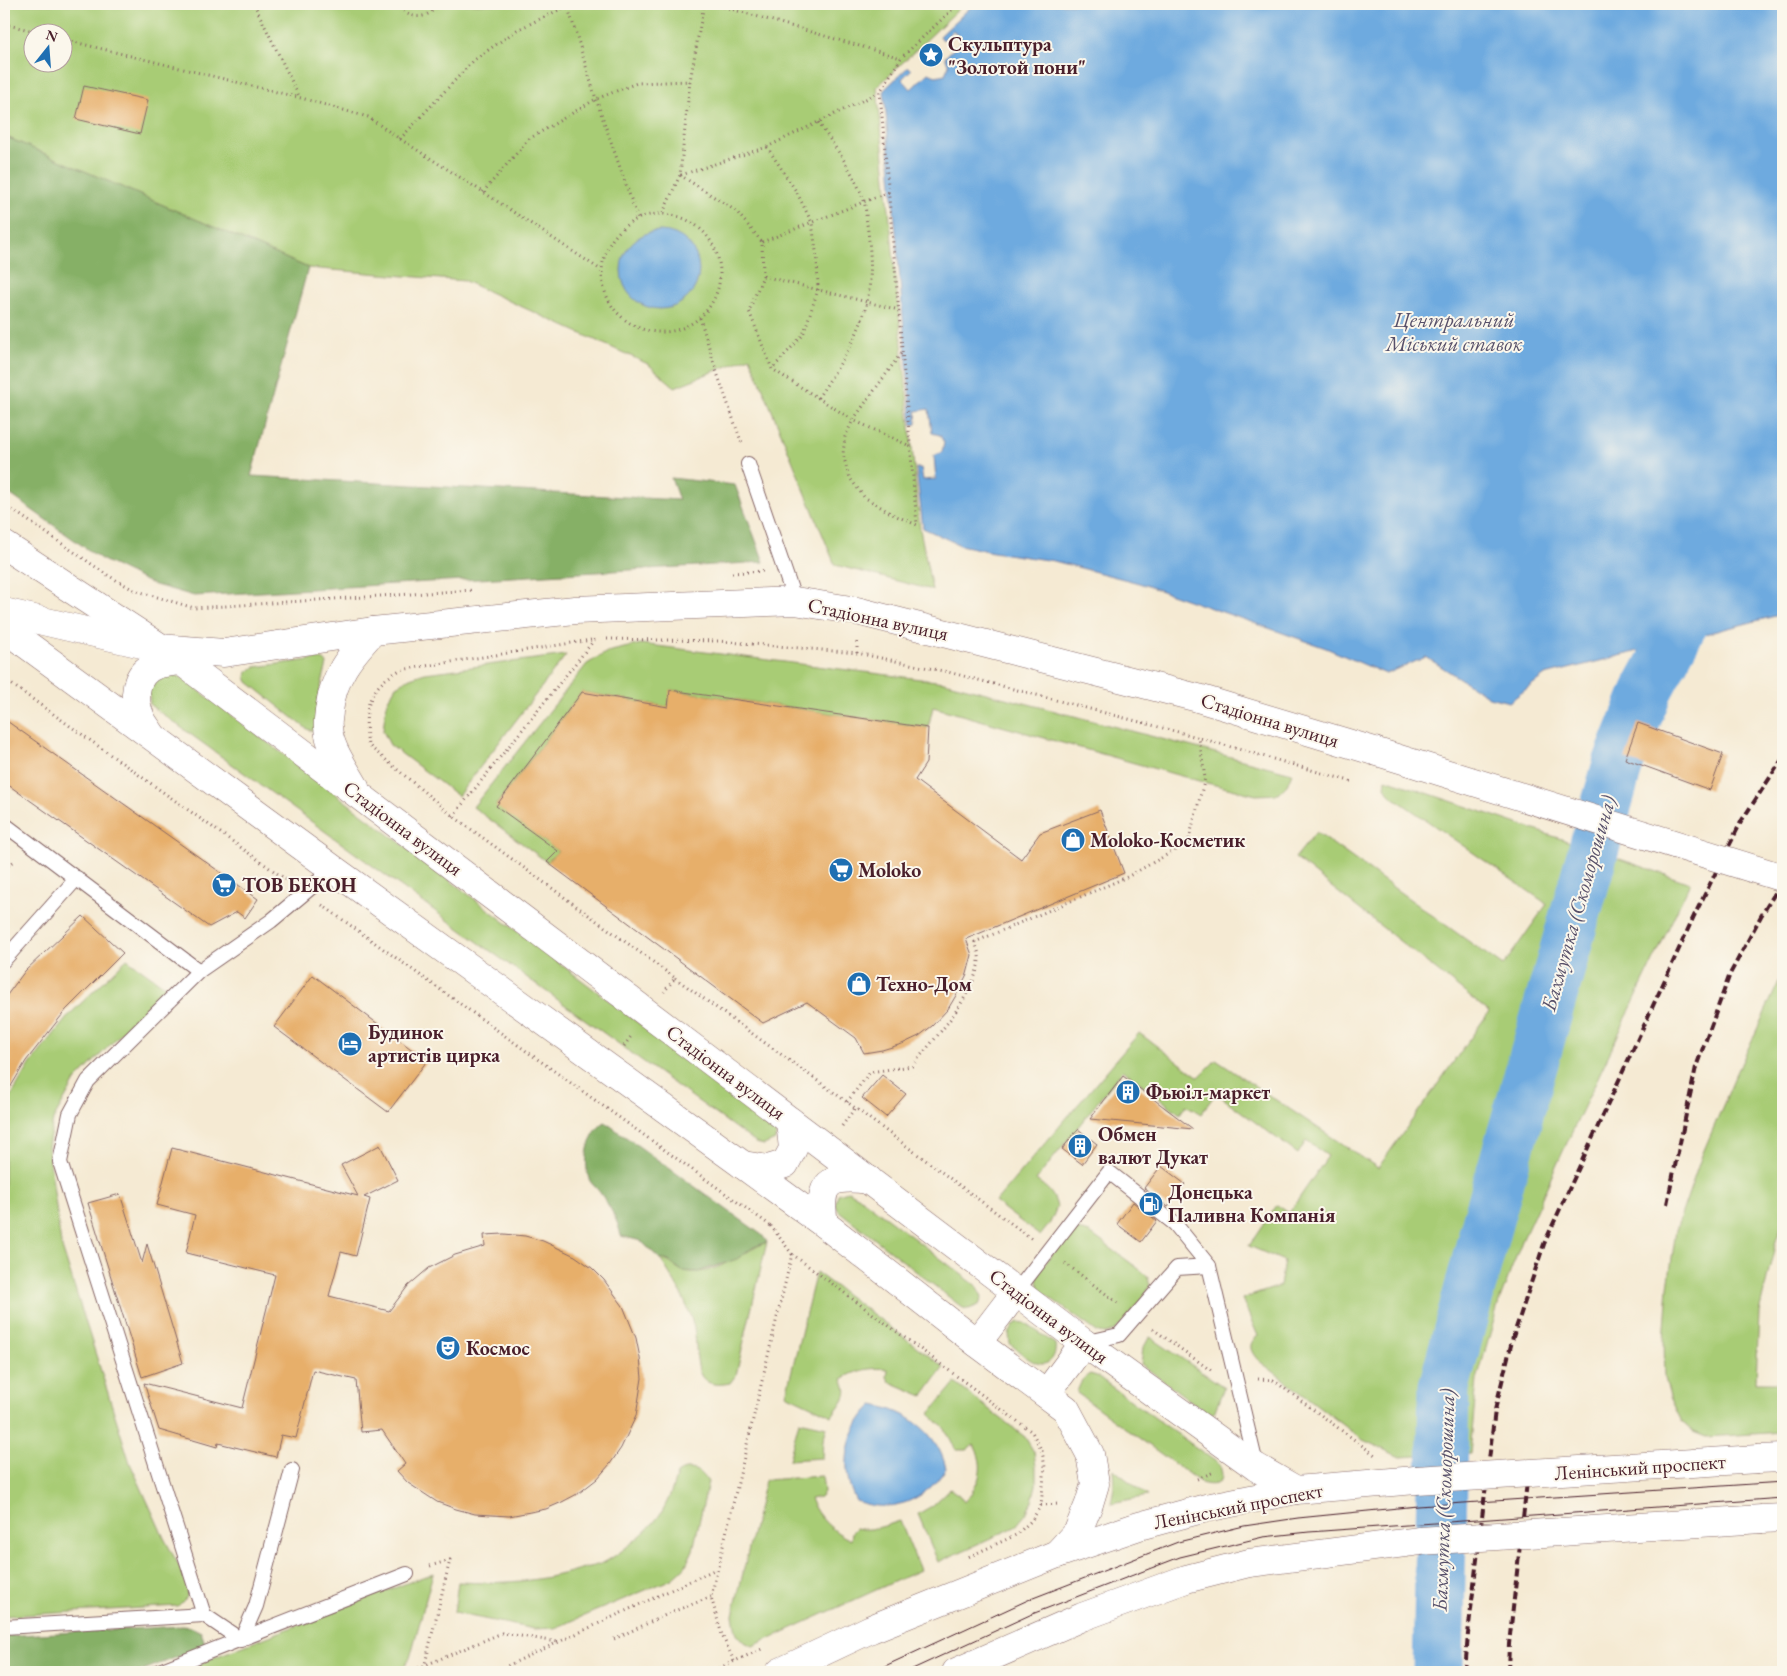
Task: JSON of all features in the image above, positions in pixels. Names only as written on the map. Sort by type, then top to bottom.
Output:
[{"type":"street","name":"Стадіонна вулиця","points":[[4,545],[170,654],[1084,1343],[1256,1467],[1296,1490]]},
{"type":"street","name":"Стадіонна вулиця","points":[[154,738],[141,718],[136,699],[137,684],[143,672],[170,654],[224,653],[372,631],[575,610],[795,601],[857,611],[1198,698],[1783,878]]},
{"type":"street","points":[[4,612],[170,654]]},
{"type":"street","points":[[4,628],[333,869],[824,1224],[977,1343],[1056,1401],[1090,1454],[1094,1484],[1089,1504],[1078,1531],[1057,1554]]},
{"type":"street","points":[[359,795],[333,748],[328,727],[330,704],[343,666],[372,631]]},
{"type":"street","points":[[743,1165],[768,1169],[785,1164],[793,1149],[790,1120]]},
{"type":"street","points":[[824,1224],[821,1206],[823,1190],[834,1180],[847,1178],[869,1180]]},
{"type":"street","points":[[977,1343],[1016,1292]]},
{"type":"street","points":[[1056,1401],[1084,1343]]},
{"type":"street","name":"Ленінський проспект","points":[[780,1672],[871,1629],[1057,1554],[1139,1526],[1206,1508],[1296,1490],[1416,1480],[1771,1459]]},
{"type":"street","points":[[956,1672],[1082,1617],[1186,1579],[1249,1563],[1420,1542],[1773,1519]]},
{"type":"lane","points":[[748,464],[795,601]]},
{"type":"lane","points":[[4,824],[199,971]]},
{"type":"lane","points":[[240,1640],[204,1615],[60,1162],[70,1114],[88,1081],[199,971],[271,921],[333,869]]},
{"type":"lane","points":[[4,960],[77,878]]},
{"type":"lane","points":[[1016,1292],[1109,1172],[1175,1224],[1209,1266],[1256,1467]]},
{"type":"lane","points":[[1084,1343],[1119,1334],[1177,1268],[1209,1266]]},
{"type":"lane","points":[[240,1640],[256,1606],[292,1470]]},
{"type":"lane","points":[[156,1672],[407,1574]]},
{"type":"lane","points":[[4,1626],[204,1615]]},
{"type":"path","points":[[254,4],[301,98]]},
{"type":"path","points":[[397,4],[400,10],[412,16],[427,15],[440,4]]},
{"type":"path","points":[[400,139],[474,60],[517,30],[567,5],[575,4]]},
{"type":"path","points":[[663,214],[680,175],[690,81],[704,4]]},
{"type":"path","points":[[714,4],[900,58]]},
{"type":"path","points":[[680,175],[767,148],[880,92],[900,58],[958,4]]},
{"type":"path","points":[[567,5],[596,99],[638,219]]},
{"type":"path","points":[[4,24],[22,28]]},
{"type":"path","points":[[72,41],[301,98],[368,117],[601,270]]},
{"type":"path","points":[[483,192],[529,139],[596,99],[637,83],[690,81]]},
{"type":"path","points":[[880,92],[917,525],[894,515],[864,497],[849,477],[843,454],[845,437],[853,420],[902,352]]},
{"type":"path","points":[[818,122],[847,164],[864,202],[871,249],[868,302],[860,326],[847,352],[818,398]]},
{"type":"path","points":[[767,148],[796,191],[812,223],[817,258],[818,290],[804,335],[772,369]]},
{"type":"path","points":[[680,175],[736,211],[762,242],[763,276],[749,311],[772,369],[853,420],[911,446]]},
{"type":"path","points":[[762,242],[888,192]]},
{"type":"path","points":[[663,214],[683,218],[698,226],[712,243],[720,264],[720,281],[715,298],[700,318],[684,328],[664,332],[645,331],[628,323],[614,310],[604,292],[601,270],[607,248],[618,232],[630,222],[646,216],[663,214]]},
{"type":"path","points":[[763,276],[899,310]]},
{"type":"path","points":[[700,318],[748,464]]},
{"type":"path","points":[[453,816],[595,639]]},
{"type":"path","points":[[588,1094],[675,978],[453,816],[368,745],[366,712],[374,692],[384,679],[400,670],[595,639],[718,641],[857,653],[948,672],[1200,738],[1353,782]]},
{"type":"path","points":[[4,679],[771,1226],[792,1254],[1032,1432],[1042,1450],[1045,1467],[1042,1505],[1032,1520],[1016,1535],[965,1558]]},
{"type":"path","points":[[847,1102],[870,1072],[912,1066],[950,1021],[970,986],[979,960],[975,942],[1127,877],[1188,844],[1205,778],[1200,738]]},
{"type":"path","points":[[826,1148],[855,1108]]},
{"type":"path","points":[[771,1226],[790,1200]]},
{"type":"path","points":[[734,1661],[722,1635],[711,1597],[792,1254]]},
{"type":"path","points":[[407,1574],[450,1560],[423,1672]]},
{"type":"path","points":[[494,1672],[717,1569]]},
{"type":"path","points":[[614,1639],[672,1612],[711,1597]]},
{"type":"path","points":[[409,1672],[502,1633],[559,1642]]},
{"type":"path","points":[[710,1672],[770,1645]]},
{"type":"green space","points":[[4,4],[964,4],[877,87],[920,529],[932,590],[835,565],[750,357],[675,387],[648,364],[465,281],[308,268],[4,136]]},
{"type":"green space","points":[[4,136],[308,268],[251,476],[679,500],[671,478],[735,485],[764,562],[194,596],[152,584],[101,559],[4,490]]},
{"type":"green space","points":[[641,644],[944,682],[1292,773],[1287,785],[1278,794],[1256,795],[933,707],[928,728],[671,690],[668,707],[582,692],[496,805],[558,851],[547,862],[473,807],[587,664],[607,652]]},
{"type":"green space","points":[[566,655],[458,796],[390,745],[383,731],[388,700],[396,686],[410,678],[425,673]]},
{"type":"green space","points":[[317,659],[324,660],[327,664],[318,698],[315,732],[307,729],[248,682],[246,677],[247,672],[255,667]]},
{"type":"green space","points":[[171,675],[181,677],[772,1124],[776,1134],[775,1140],[764,1145],[756,1143],[150,705],[149,690],[157,678]]},
{"type":"green space","points":[[1386,779],[1690,883],[1522,1241],[1499,1302],[1477,1380],[1470,1453],[1400,1457],[1363,1440],[1255,1357],[1251,1345],[1258,1336],[1242,1299],[1280,1286],[1284,1261],[1249,1246],[1277,1205],[1289,1213],[1328,1156],[1306,1141],[1298,1154],[1216,1093],[1201,1114],[1186,1105],[1180,1114],[1123,1070],[1036,1180],[1050,1191],[1057,1207],[1050,1223],[1040,1236],[995,1202],[1139,1033],[1199,1077],[1216,1060],[1378,1168],[1489,1012],[1295,858],[1316,832],[1503,966],[1547,904],[1390,795],[1385,787]]},
{"type":"green space","points":[[127,959],[166,987],[75,1081],[53,1120],[48,1147],[61,1244],[130,1463],[164,1538],[188,1582],[187,1597],[178,1606],[4,1616],[4,1108],[31,1063],[70,1014]]},
{"type":"green space","points":[[1783,973],[1783,1222],[1776,1241],[1759,1313],[1756,1382],[1783,1382],[1783,1432],[1706,1437],[1693,1432],[1682,1422],[1670,1397],[1665,1378],[1664,1340],[1668,1287],[1676,1230],[1702,1155],[1735,1077]]},
{"type":"green space","points":[[605,1122],[762,1235],[767,1242],[754,1247],[737,1259],[698,1272],[682,1271],[669,1261],[660,1259],[641,1241],[621,1236],[608,1204],[590,1181],[587,1172],[588,1148],[594,1133]]},
{"type":"green space","points":[[848,1191],[858,1196],[978,1287],[982,1297],[979,1305],[969,1309],[963,1308],[839,1211],[835,1205],[838,1194]]},
{"type":"green space","points":[[1077,1230],[1090,1233],[1143,1272],[1148,1278],[1150,1286],[1143,1296],[1121,1325],[1108,1334],[1097,1332],[1041,1291],[1037,1281],[1039,1271],[1066,1236]]},
{"type":"green space","points":[[767,1242],[736,1375],[730,1383],[708,1382],[702,1377],[698,1367],[694,1328],[688,1310],[675,1283],[660,1259],[668,1261],[684,1271],[706,1271],[717,1268]]},
{"type":"green space","points":[[816,1272],[944,1367],[923,1396],[890,1382],[887,1377],[888,1369],[881,1368],[853,1373],[842,1379],[846,1389],[844,1398],[832,1416],[786,1394]]},
{"type":"green space","points":[[1019,1322],[1025,1323],[1055,1344],[1055,1352],[1051,1360],[1041,1364],[1035,1362],[1024,1356],[1010,1344],[1009,1334],[1014,1325]]},
{"type":"green space","points":[[1150,1337],[1224,1387],[1214,1413],[1207,1413],[1141,1364],[1143,1348]]},
{"type":"green space","points":[[1090,1374],[1097,1376],[1219,1464],[1222,1475],[1219,1482],[1212,1485],[1201,1483],[1077,1393],[1081,1382]]},
{"type":"green space","points":[[955,1383],[1025,1437],[1034,1452],[1036,1485],[1026,1514],[1015,1527],[938,1562],[918,1514],[932,1506],[950,1489],[959,1495],[964,1502],[974,1489],[980,1468],[978,1453],[974,1445],[967,1450],[956,1450],[945,1429],[929,1414]]},
{"type":"green space","points":[[799,1421],[827,1427],[823,1440],[822,1458],[789,1460]]},
{"type":"green space","points":[[685,1469],[699,1472],[708,1482],[693,1550],[685,1567],[672,1579],[555,1628],[534,1629],[454,1613],[458,1582],[489,1583],[550,1577],[609,1560],[637,1539],[654,1522],[665,1506],[677,1474]]},
{"type":"green space","points":[[1113,1469],[1148,1496],[1111,1503],[1114,1487]]},
{"type":"green space","points":[[822,1476],[824,1492],[820,1497],[810,1499],[817,1512],[827,1524],[851,1540],[852,1532],[856,1528],[873,1529],[900,1521],[920,1570],[753,1646],[743,1641],[737,1634],[733,1615],[765,1480]]},
{"type":"green space","points":[[433,1573],[410,1658],[401,1670],[395,1672],[176,1672]]},
{"type":"green space","points":[[183,1626],[201,1632],[206,1646],[138,1672],[4,1672],[4,1636]]},
{"type":"water","name":"Центральний Міський ставок","points":[[974,4],[1783,4],[1783,614],[1545,675],[1509,702],[1489,697],[1426,657],[1386,674],[1326,648],[1139,583],[1054,561],[960,545],[923,528],[916,468],[921,468],[923,480],[936,479],[934,456],[942,452],[944,443],[940,435],[932,433],[929,409],[916,411],[917,424],[912,425],[884,90],[908,67],[911,70],[902,79],[911,89],[928,73],[936,76],[945,74],[949,65],[945,57],[962,41],[953,30],[943,40],[940,36]]},
{"type":"water","points":[[660,231],[675,234],[687,243],[696,255],[699,270],[696,285],[687,297],[675,306],[660,309],[645,306],[633,297],[624,285],[621,270],[624,255],[633,243],[645,234]]},
{"type":"water","points":[[873,1405],[898,1412],[909,1418],[929,1434],[942,1455],[946,1468],[938,1479],[929,1489],[907,1502],[883,1506],[869,1505],[856,1501],[851,1489],[847,1463],[851,1438],[864,1415]]},
{"type":"building","points":[[84,86],[148,100],[140,134],[76,119]]},
{"type":"building","name":"Moloko","points":[[670,690],[928,728],[926,763],[915,780],[1021,859],[1040,833],[1100,810],[1124,873],[966,939],[972,955],[967,974],[948,1009],[932,1026],[919,1036],[902,1044],[864,1053],[856,1038],[807,1002],[763,1023],[547,862],[558,851],[496,806],[582,692],[668,707]]},
{"type":"building","points":[[4,719],[258,899],[245,918],[237,912],[209,927],[4,782]]},
{"type":"building","points":[[1638,723],[1723,754],[1710,790],[1625,759]]},
{"type":"building","points":[[83,916],[123,953],[66,1010],[26,1061],[4,1098],[4,999],[25,971]]},
{"type":"building","name":"Будинок артистів цирка","points":[[313,975],[427,1061],[388,1112],[274,1027]]},
{"type":"building","points":[[882,1075],[906,1094],[886,1117],[862,1098]]},
{"type":"building","name":"Фьюіл-маркет","points":[[1123,1076],[1193,1129],[1090,1119]]},
{"type":"building","name":"Обмен валют Дукат","points":[[1078,1129],[1097,1144],[1082,1164],[1062,1149]]},
{"type":"building","name":"Космос","points":[[380,1145],[398,1180],[364,1197],[370,1199],[356,1256],[341,1252],[329,1296],[389,1311],[408,1286],[429,1268],[455,1255],[485,1246],[484,1235],[504,1234],[525,1236],[543,1241],[575,1256],[592,1268],[604,1280],[623,1306],[636,1338],[640,1358],[642,1378],[636,1416],[621,1448],[610,1464],[597,1479],[579,1493],[546,1509],[509,1516],[475,1514],[437,1502],[408,1483],[397,1471],[405,1464],[382,1430],[361,1432],[356,1380],[313,1370],[296,1438],[281,1435],[276,1457],[218,1443],[217,1447],[159,1430],[144,1383],[242,1408],[275,1275],[186,1253],[195,1215],[157,1205],[172,1148],[358,1196],[341,1165]]},
{"type":"building","points":[[1161,1166],[1185,1184],[1168,1207],[1144,1188]]},
{"type":"building","points":[[120,1194],[142,1263],[147,1244],[183,1363],[142,1377],[88,1203]]},
{"type":"building","points":[[1133,1202],[1157,1221],[1141,1242],[1117,1224]]},
{"type":"waterway","name":"Бахмутка (Скоморошина)","points":[[1438,1672],[1444,1387],[1486,1227],[1618,764],[1648,688],[1691,608],[1694,579]]},
{"type":"tram line","points":[[872,1672],[1028,1600],[1178,1542],[1244,1526],[1298,1518],[1418,1506],[1783,1482]]},
{"type":"tram line","points":[[906,1672],[1032,1614],[1180,1557],[1263,1537],[1309,1532],[1783,1498]]},
{"type":"railway","points":[[1465,1672],[1495,1410],[1513,1337],[1544,1244],[1694,916],[1742,820],[1783,758]]},
{"type":"railway","points":[[1667,1204],[1696,1067],[1730,974],[1783,880]]},
{"type":"railway","points":[[1508,1672],[1509,1644],[1527,1482]]},
{"type":"place","name":"Скульптура \"Золотой пони\"","points":[[931,55]]},
{"type":"place","name":"Moloko-Косметик","points":[[1073,840]]},
{"type":"place","name":"Moloko","points":[[841,870]]},
{"type":"place","name":"ТОВ БЕКОН","points":[[224,885]]},
{"type":"place","name":"Техно-Дом","points":[[859,984]]},
{"type":"place","name":"Будинок артистів цирка","points":[[350,1044]]},
{"type":"place","name":"Фьюіл-маркет","points":[[1128,1092]]},
{"type":"place","name":"Обмен валют Дукат","points":[[1080,1146]]},
{"type":"place","name":"Донецька Паливна Компанія","points":[[1151,1204]]},
{"type":"place","name":"Космос","points":[[448,1348]]}]
